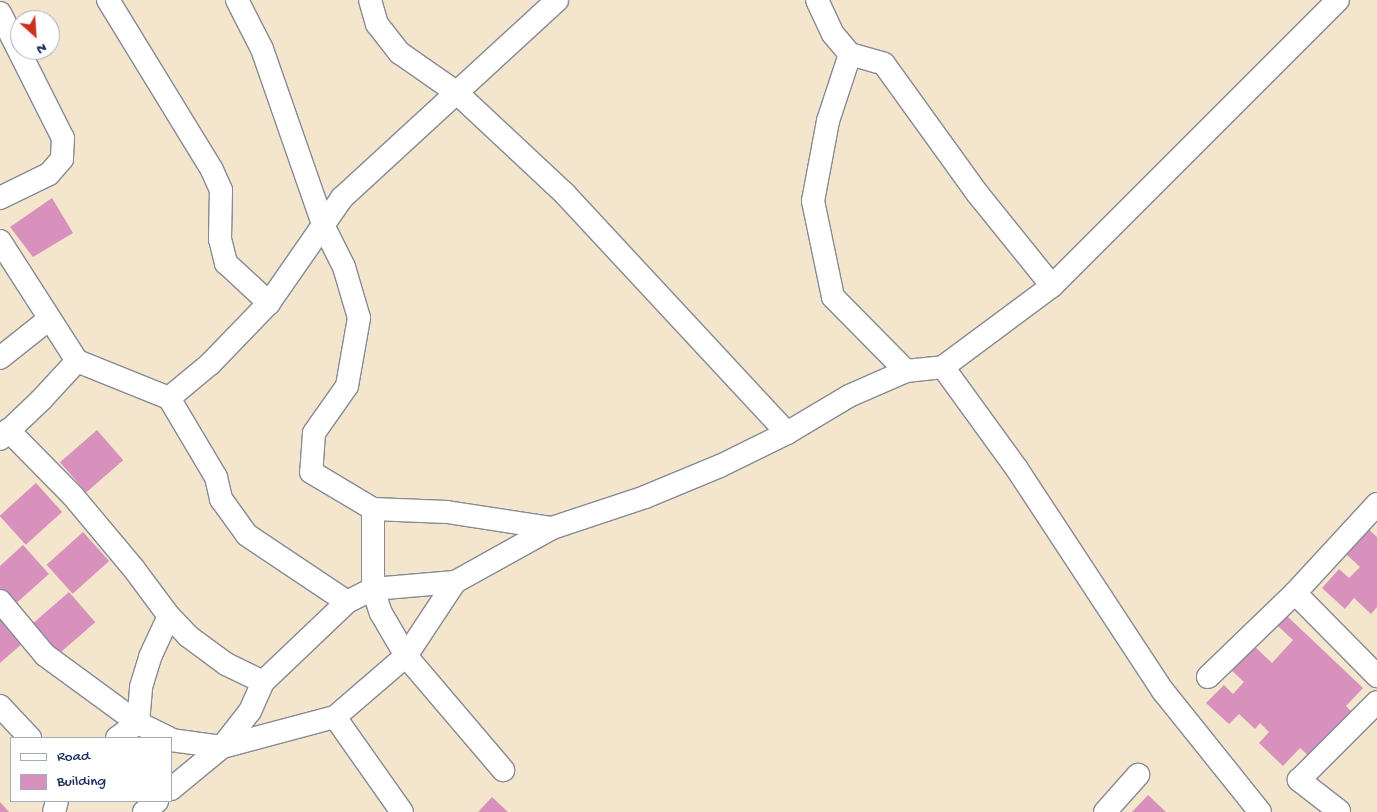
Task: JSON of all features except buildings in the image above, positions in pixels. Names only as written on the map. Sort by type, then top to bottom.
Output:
[{"type":"street","points":[[108,0],[212,170],[221,190],[220,239],[226,262],[269,304]]},
{"type":"street","points":[[237,0],[262,49],[324,227],[344,267],[359,318],[347,386],[314,433],[311,472],[373,509],[447,512],[552,528]]},
{"type":"street","points":[[370,0],[377,24],[400,53],[456,92],[565,194],[787,433]]},
{"type":"street","points":[[169,398],[210,364],[269,304],[324,227],[342,198],[557,0]]},
{"type":"street","points":[[817,0],[833,34],[850,54],[884,64],[978,193],[1052,286]]},
{"type":"street","points":[[172,788],[222,747],[250,711],[263,682],[348,602],[373,589],[455,582],[552,528],[645,497],[711,470],[787,433],[850,396],[906,371],[944,367],[1052,286],[1338,0]]},
{"type":"street","points":[[0,13],[63,138],[62,159],[49,174],[0,198]]},
{"type":"street","points":[[850,54],[828,121],[813,201],[832,297],[906,371]]},
{"type":"street","points":[[0,241],[77,360],[169,398],[216,477],[221,498],[248,534],[348,602]]},
{"type":"street","points":[[0,358],[49,319]]},
{"type":"street","points":[[77,360],[41,400],[4,435],[73,496],[134,569],[169,616],[188,636],[226,664],[263,682]]},
{"type":"street","points":[[944,367],[1017,469],[1162,691],[1260,812]]},
{"type":"street","points":[[1208,677],[1294,593],[1377,504]]},
{"type":"street","points":[[373,509],[373,589],[381,613],[406,656],[503,770]]},
{"type":"street","points":[[172,739],[222,747],[336,717],[406,656],[455,582]]},
{"type":"street","points":[[1294,593],[1377,676]]},
{"type":"street","points":[[0,601],[46,655],[138,723],[166,737]]},
{"type":"street","points":[[118,737],[138,723],[141,687],[150,657],[169,616]]},
{"type":"street","points":[[1339,811],[1299,780],[1377,702]]},
{"type":"street","points":[[0,706],[29,737]]},
{"type":"street","points":[[336,717],[402,812]]},
{"type":"street","points":[[1105,812],[1138,775]]},
{"type":"street","points":[[144,812],[156,802]]}]
